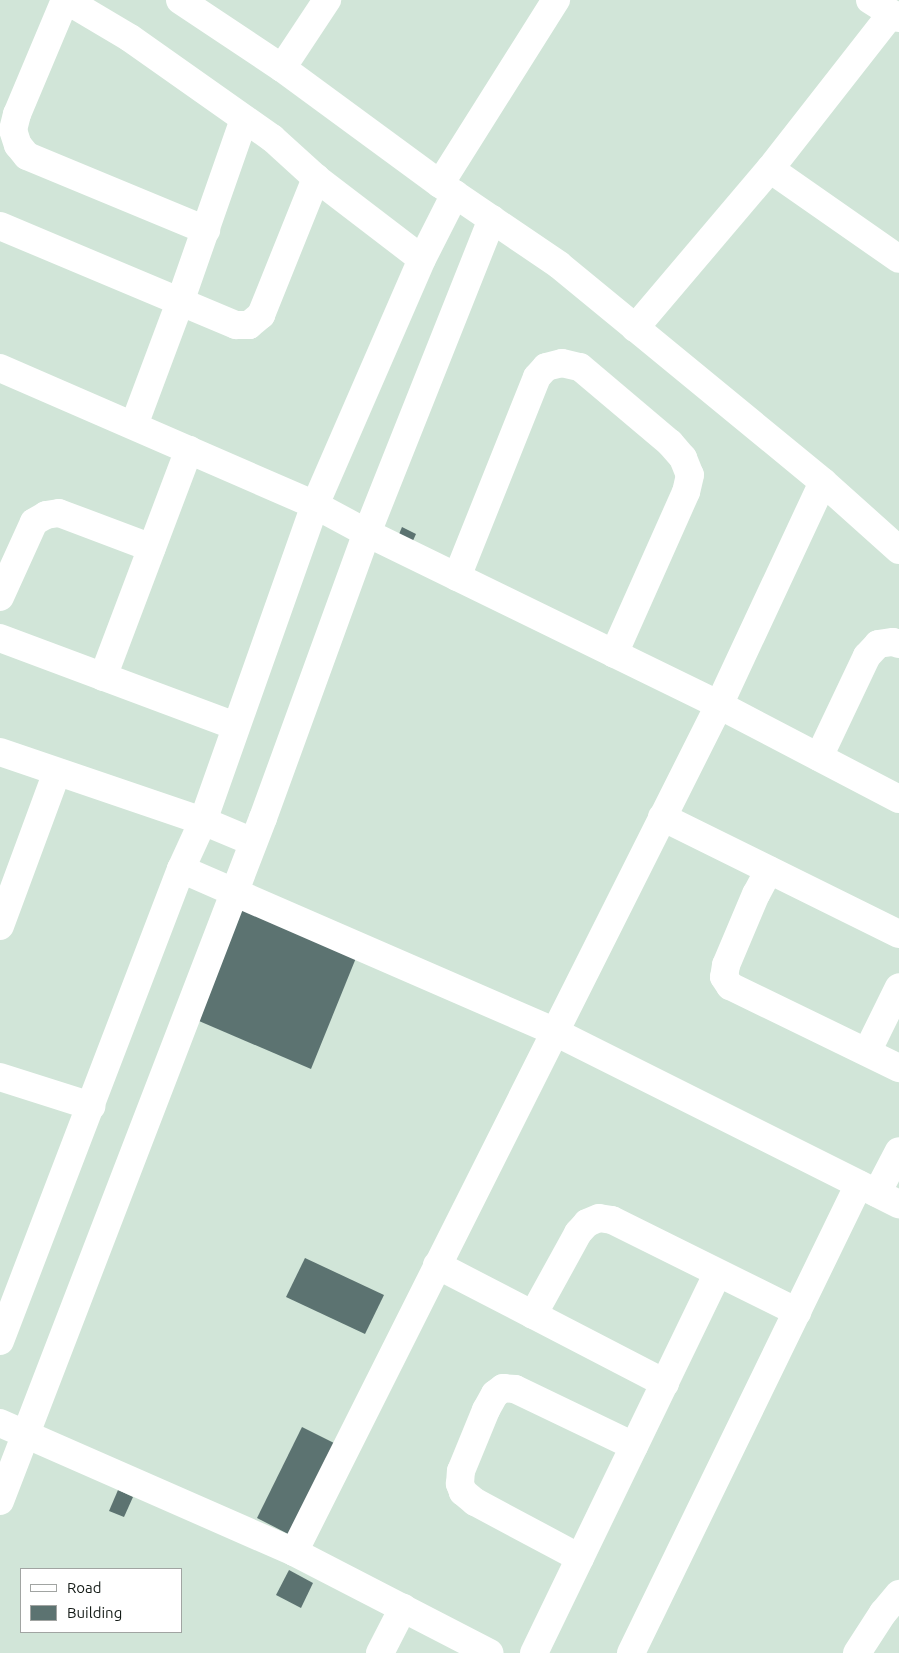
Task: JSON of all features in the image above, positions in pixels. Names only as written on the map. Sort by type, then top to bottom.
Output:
[{"type":"street","points":[[206,230],[28,156],[18,145],[14,130],[17,114],[66,0],[130,38],[272,138],[316,178],[422,259]]},
{"type":"street","points":[[180,0],[282,68],[448,189],[559,265],[823,482],[899,550]]},
{"type":"street","points":[[282,68],[327,0]]},
{"type":"street","points":[[3,1326],[91,1106],[181,868],[203,821],[235,726],[315,505],[422,259],[448,189],[556,0]]},
{"type":"street","points":[[635,328],[770,169],[887,11]]},
{"type":"street","points":[[134,425],[206,230],[244,119]]},
{"type":"street","points":[[770,169],[899,259]]},
{"type":"street","points":[[0,226],[236,325],[249,324],[261,315],[316,178]]},
{"type":"street","points":[[0,1502],[24,1434],[253,842],[367,533],[450,320],[492,219]]},
{"type":"street","points":[[457,577],[537,377],[546,367],[562,363],[580,366],[670,443],[683,458],[690,475],[686,492],[614,654]]},
{"type":"street","points":[[0,368],[315,505],[367,533],[719,705],[899,799]]},
{"type":"street","points":[[104,677],[189,450]]},
{"type":"street","points":[[294,1552],[719,705],[823,482]]},
{"type":"street","points":[[0,597],[34,522],[46,516],[59,513],[152,548]]},
{"type":"street","points":[[0,638],[235,726]]},
{"type":"street","points":[[819,757],[868,656],[878,644],[893,642],[899,644]]},
{"type":"street","points":[[0,752],[203,821],[253,842]]},
{"type":"street","points":[[0,926],[8,878],[57,772]]},
{"type":"street","points":[[662,817],[899,934]]},
{"type":"street","points":[[181,868],[555,1032],[878,1194]]},
{"type":"street","points":[[769,870],[726,965],[724,977],[730,986],[742,993],[899,1068]]},
{"type":"street","points":[[867,1052],[899,987]]},
{"type":"street","points":[[0,1077],[91,1106]]},
{"type":"street","points":[[631,1653],[797,1312],[878,1194],[899,1152]]},
{"type":"street","points":[[533,1314],[578,1233],[587,1223],[599,1218],[612,1220],[797,1312]]},
{"type":"street","points":[[437,1265],[665,1383]]},
{"type":"street","points":[[534,1653],[718,1273]]},
{"type":"street","points":[[580,1558],[475,1502],[463,1492],[460,1484],[461,1471],[486,1410],[503,1388],[515,1389],[634,1446]]},
{"type":"street","points":[[0,1423],[294,1552],[490,1653]]},
{"type":"street","points":[[856,1653],[883,1613],[899,1594]]},
{"type":"street","points":[[380,1653],[403,1608]]},
{"type":"building","points":[[402,527],[416,534],[411,545],[397,539]]},
{"type":"building","points":[[238,901],[358,953],[311,1069],[192,1018]]},
{"type":"building","points":[[305,1258],[384,1295],[365,1334],[286,1297]]},
{"type":"building","points":[[302,1427],[342,1447],[296,1538],[257,1518]]},
{"type":"building","points":[[118,1490],[133,1497],[124,1517],[109,1511]]},
{"type":"building","points":[[289,1570],[313,1583],[301,1608],[276,1595]]}]
